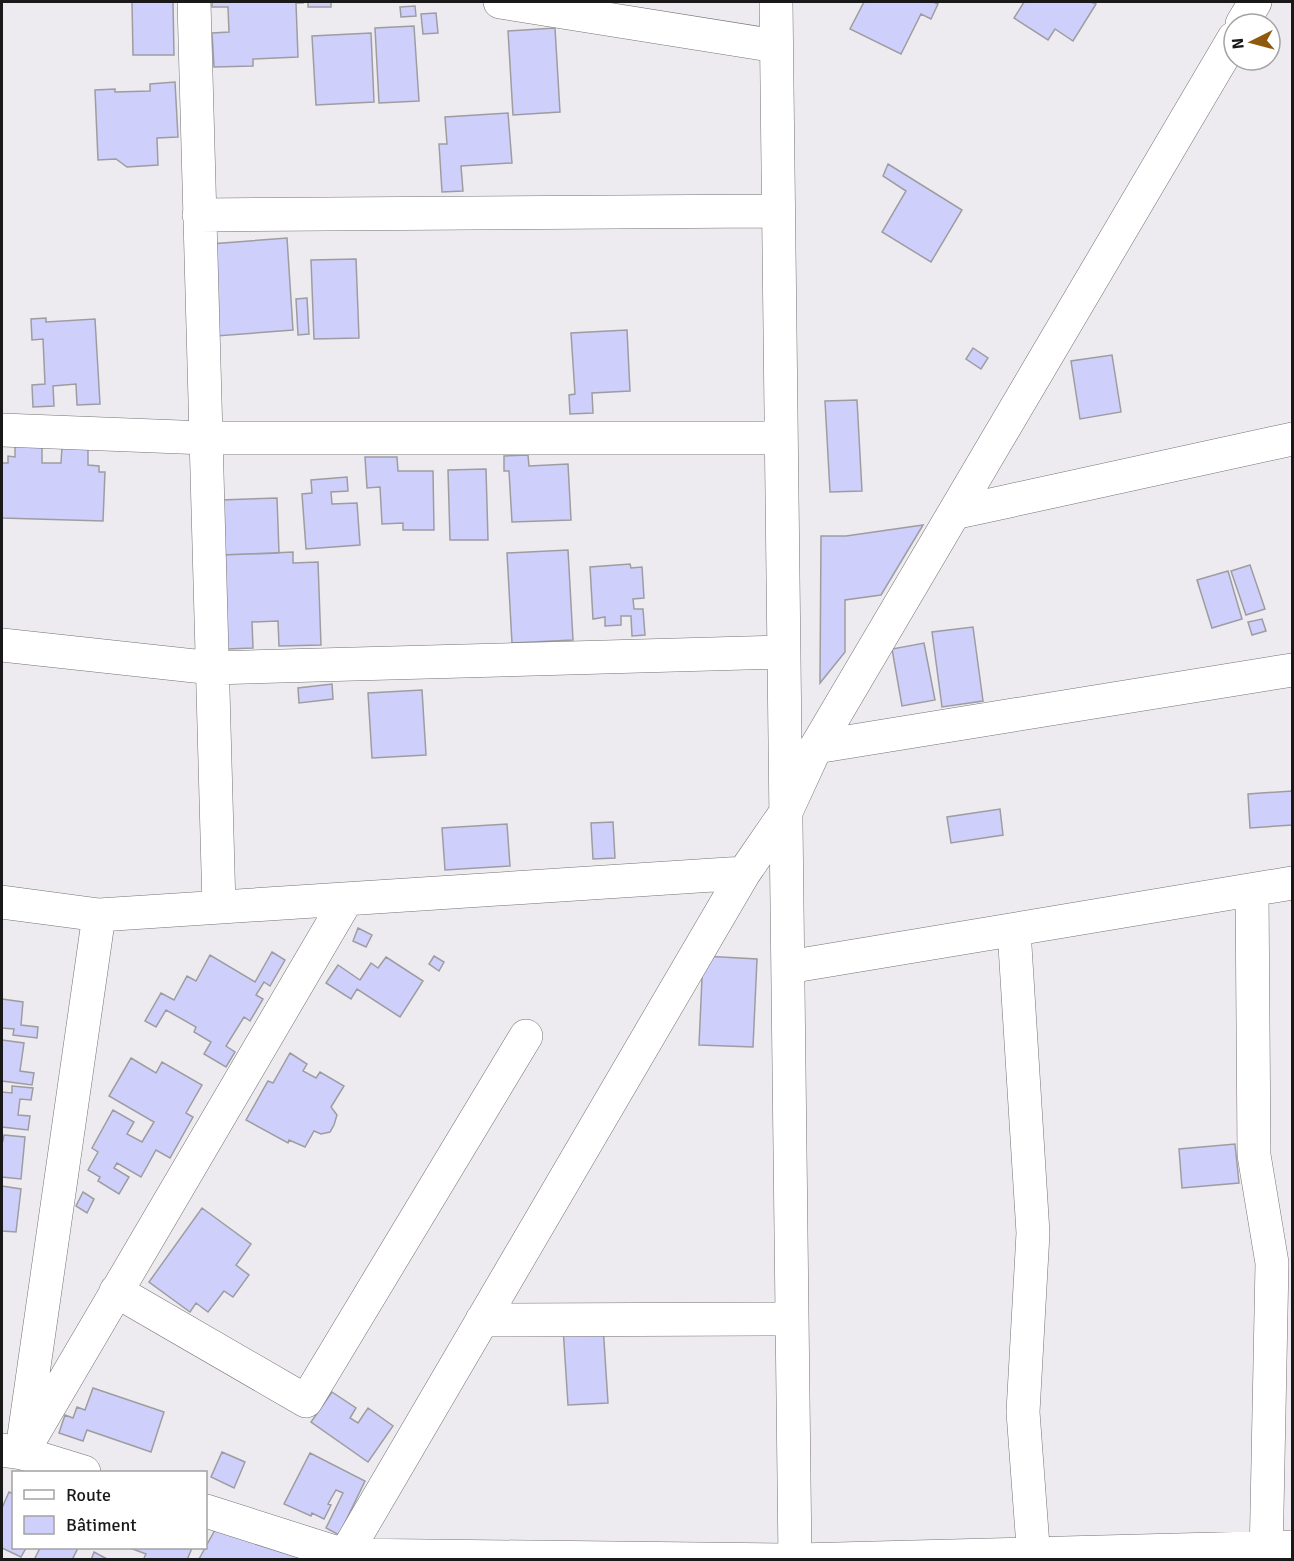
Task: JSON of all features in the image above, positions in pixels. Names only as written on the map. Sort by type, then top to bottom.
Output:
[{"type":"street","points":[[194,2],[219,907]]},
{"type":"street","points":[[500,2],[553,6],[776,46]]},
{"type":"street","points":[[776,2],[795,1560]]},
{"type":"street","points":[[346,1558],[482,1320],[744,873],[786,812],[816,747],[1222,58]]},
{"type":"street","points":[[199,215],[778,211]]},
{"type":"street","points":[[2,430],[206,438],[781,438]]},
{"type":"street","points":[[954,513],[1293,439]]},
{"type":"street","points":[[2,645],[213,668],[784,652]]},
{"type":"street","points":[[816,747],[1293,670]]},
{"type":"street","points":[[2,902],[99,915],[744,873]]},
{"type":"street","points":[[788,967],[1293,884]]},
{"type":"street","points":[[800,1560],[1275,1552],[1272,1263],[1254,1155],[1252,890]]},
{"type":"street","points":[[12,1451],[116,1291],[347,899]]},
{"type":"street","points":[[12,1451],[99,915]]},
{"type":"street","points":[[1014,930],[1033,1233],[1023,1412],[1034,1557]]},
{"type":"street","points":[[116,1291],[306,1401],[526,1036]]},
{"type":"street","points":[[482,1320],[792,1319]]},
{"type":"street","points":[[12,1451],[77,1471]]},
{"type":"street","points":[[207,1511],[346,1558],[784,1560]]},
{"type":"building","points":[[132,2],[173,2],[174,55],[133,55]]},
{"type":"building","points":[[212,2],[303,2],[296,3],[298,57],[253,59],[253,66],[214,67],[212,33],[229,32],[228,7],[212,7]]},
{"type":"building","points":[[308,2],[331,2],[331,7],[308,7]]},
{"type":"building","points":[[864,2],[933,2],[938,4],[931,19],[921,14],[901,54],[850,29]]},
{"type":"building","points":[[1024,2],[1091,2],[1096,4],[1073,41],[1055,29],[1048,40],[1014,18]]},
{"type":"building","points":[[415,6],[416,16],[401,17],[400,7]]},
{"type":"building","points":[[436,13],[438,33],[423,34],[421,14]]},
{"type":"building","points":[[414,26],[419,101],[379,103],[375,28]]},
{"type":"building","points":[[555,28],[560,112],[513,115],[508,31]]},
{"type":"building","points":[[371,33],[374,102],[316,105],[312,36]]},
{"type":"building","points":[[175,82],[178,137],[157,138],[158,165],[127,167],[116,159],[98,160],[95,90],[150,91],[150,84]]},
{"type":"building","points":[[508,113],[512,163],[461,166],[463,191],[442,192],[439,144],[447,144],[445,117]]},
{"type":"building","points":[[888,164],[962,210],[931,262],[882,232],[906,191],[883,176]]},
{"type":"building","points":[[287,238],[293,330],[216,336],[210,244]]},
{"type":"building","points":[[356,259],[359,338],[314,339],[311,260]]},
{"type":"building","points":[[307,298],[309,334],[298,335],[296,299]]},
{"type":"building","points":[[46,318],[46,322],[95,319],[100,404],[77,405],[76,384],[53,386],[54,406],[33,407],[32,385],[45,384],[43,339],[32,340],[31,319]]},
{"type":"building","points":[[627,330],[630,391],[592,393],[593,413],[570,414],[569,395],[575,394],[571,333]]},
{"type":"building","points":[[973,348],[988,358],[981,369],[966,359]]},
{"type":"building","points":[[1112,355],[1121,412],[1080,419],[1071,361]]},
{"type":"building","points":[[857,400],[862,491],[830,492],[825,401]]},
{"type":"building","points":[[15,446],[42,446],[42,463],[61,463],[62,447],[88,448],[88,465],[99,466],[99,472],[105,472],[103,521],[2,518],[2,463],[8,463],[8,456],[15,457]]},
{"type":"building","points":[[528,455],[529,466],[568,464],[571,520],[512,522],[509,471],[504,471],[504,456]]},
{"type":"building","points":[[365,457],[397,457],[398,471],[433,471],[434,530],[403,530],[403,523],[382,524],[380,487],[367,488]]},
{"type":"building","points":[[486,469],[488,540],[450,540],[448,470]]},
{"type":"building","points":[[347,477],[348,491],[331,492],[332,504],[357,503],[360,545],[306,549],[302,494],[312,493],[311,480]]},
{"type":"building","points":[[277,498],[279,553],[222,555],[220,500]]},
{"type":"building","points":[[923,525],[881,595],[845,600],[845,652],[820,683],[821,536],[846,536]]},
{"type":"building","points":[[568,550],[573,640],[512,643],[507,553]]},
{"type":"building","points":[[293,552],[293,563],[318,562],[321,645],[279,646],[278,621],[252,622],[253,648],[226,649],[222,555]]},
{"type":"building","points":[[630,564],[631,568],[642,567],[644,598],[633,599],[634,609],[643,609],[645,635],[632,636],[631,616],[621,616],[621,625],[605,626],[605,617],[593,619],[590,567]]},
{"type":"building","points":[[1250,565],[1265,609],[1246,615],[1231,571]]},
{"type":"building","points":[[1228,571],[1242,619],[1212,628],[1197,580]]},
{"type":"building","points":[[1262,619],[1266,631],[1252,635],[1248,622]]},
{"type":"building","points":[[973,627],[983,701],[942,707],[932,632]]},
{"type":"building","points":[[924,643],[935,700],[902,706],[892,649]]},
{"type":"building","points":[[332,684],[333,699],[299,703],[298,688]]},
{"type":"building","points":[[422,690],[426,755],[372,758],[368,693]]},
{"type":"building","points":[[1292,791],[1292,825],[1250,828],[1248,794]]},
{"type":"building","points":[[1000,809],[1003,835],[951,843],[947,817]]},
{"type":"building","points":[[613,822],[615,858],[593,859],[591,823]]},
{"type":"building","points":[[507,824],[510,866],[445,870],[442,828]]},
{"type":"building","points":[[358,928],[372,935],[366,947],[353,941]]},
{"type":"building","points":[[272,952],[285,960],[270,986],[264,982],[256,995],[263,999],[250,1021],[244,1017],[226,1046],[235,1052],[226,1067],[204,1054],[211,1042],[194,1032],[196,1027],[166,1010],[156,1027],[145,1021],[161,993],[174,1000],[187,976],[196,981],[210,955],[255,982]]},
{"type":"building","points":[[434,956],[444,962],[439,971],[429,964]]},
{"type":"building","points":[[703,956],[757,959],[753,1047],[699,1045]]},
{"type":"building","points":[[386,957],[423,981],[400,1017],[357,989],[351,999],[326,983],[338,965],[360,980],[371,963],[378,968]]},
{"type":"building","points":[[2,999],[23,1002],[21,1025],[38,1027],[37,1038],[13,1035],[14,1029],[2,1028]]},
{"type":"building","points":[[2,1040],[24,1043],[20,1071],[34,1073],[32,1085],[2,1081]]},
{"type":"building","points":[[290,1053],[307,1064],[303,1071],[316,1078],[320,1072],[344,1086],[331,1107],[337,1115],[330,1132],[321,1134],[314,1131],[305,1147],[289,1140],[288,1143],[246,1120],[268,1081],[273,1083]]},
{"type":"building","points":[[131,1058],[156,1073],[162,1062],[202,1085],[186,1113],[193,1117],[170,1158],[156,1150],[141,1177],[117,1163],[114,1168],[129,1177],[119,1194],[98,1181],[100,1177],[88,1170],[98,1152],[92,1148],[113,1110],[134,1122],[127,1134],[142,1142],[154,1122],[109,1096]]},
{"type":"building","points":[[12,1086],[33,1088],[31,1100],[20,1099],[18,1115],[30,1116],[28,1130],[2,1127],[2,1092],[12,1093]]},
{"type":"building","points":[[4,1135],[25,1137],[21,1179],[2,1177]]},
{"type":"building","points":[[1235,1144],[1239,1183],[1182,1188],[1179,1149]]},
{"type":"building","points":[[2,1186],[21,1189],[16,1232],[2,1231]]},
{"type":"building","points":[[83,1192],[94,1199],[87,1213],[76,1206]]},
{"type":"building","points":[[202,1208],[251,1244],[236,1265],[249,1275],[233,1297],[224,1291],[208,1312],[196,1303],[190,1312],[149,1282]]},
{"type":"building","points":[[602,1310],[608,1403],[568,1405],[562,1312]]},
{"type":"building","points":[[93,1388],[164,1412],[151,1452],[87,1430],[83,1441],[59,1433],[65,1415],[73,1418],[77,1407],[85,1410]]},
{"type":"building","points":[[332,1392],[356,1408],[350,1418],[358,1423],[368,1408],[393,1426],[368,1462],[311,1422]]},
{"type":"building","points":[[222,1452],[245,1462],[234,1488],[211,1477]]},
{"type":"building","points":[[310,1453],[365,1481],[339,1535],[326,1528],[343,1493],[336,1490],[328,1504],[331,1505],[324,1519],[284,1504]]},
{"type":"building","points":[[9,1492],[12,1493],[12,1549],[25,1549],[21,1557],[2,1548],[2,1508]]},
{"type":"building","points":[[215,1530],[303,1557],[302,1560],[200,1560],[205,1549],[207,1549]]},
{"type":"building","points":[[40,1549],[78,1549],[73,1558],[77,1560],[34,1560]]},
{"type":"building","points":[[133,1549],[192,1549],[187,1560],[143,1560],[146,1554]]},
{"type":"building","points":[[94,1552],[109,1560],[91,1560]]}]
